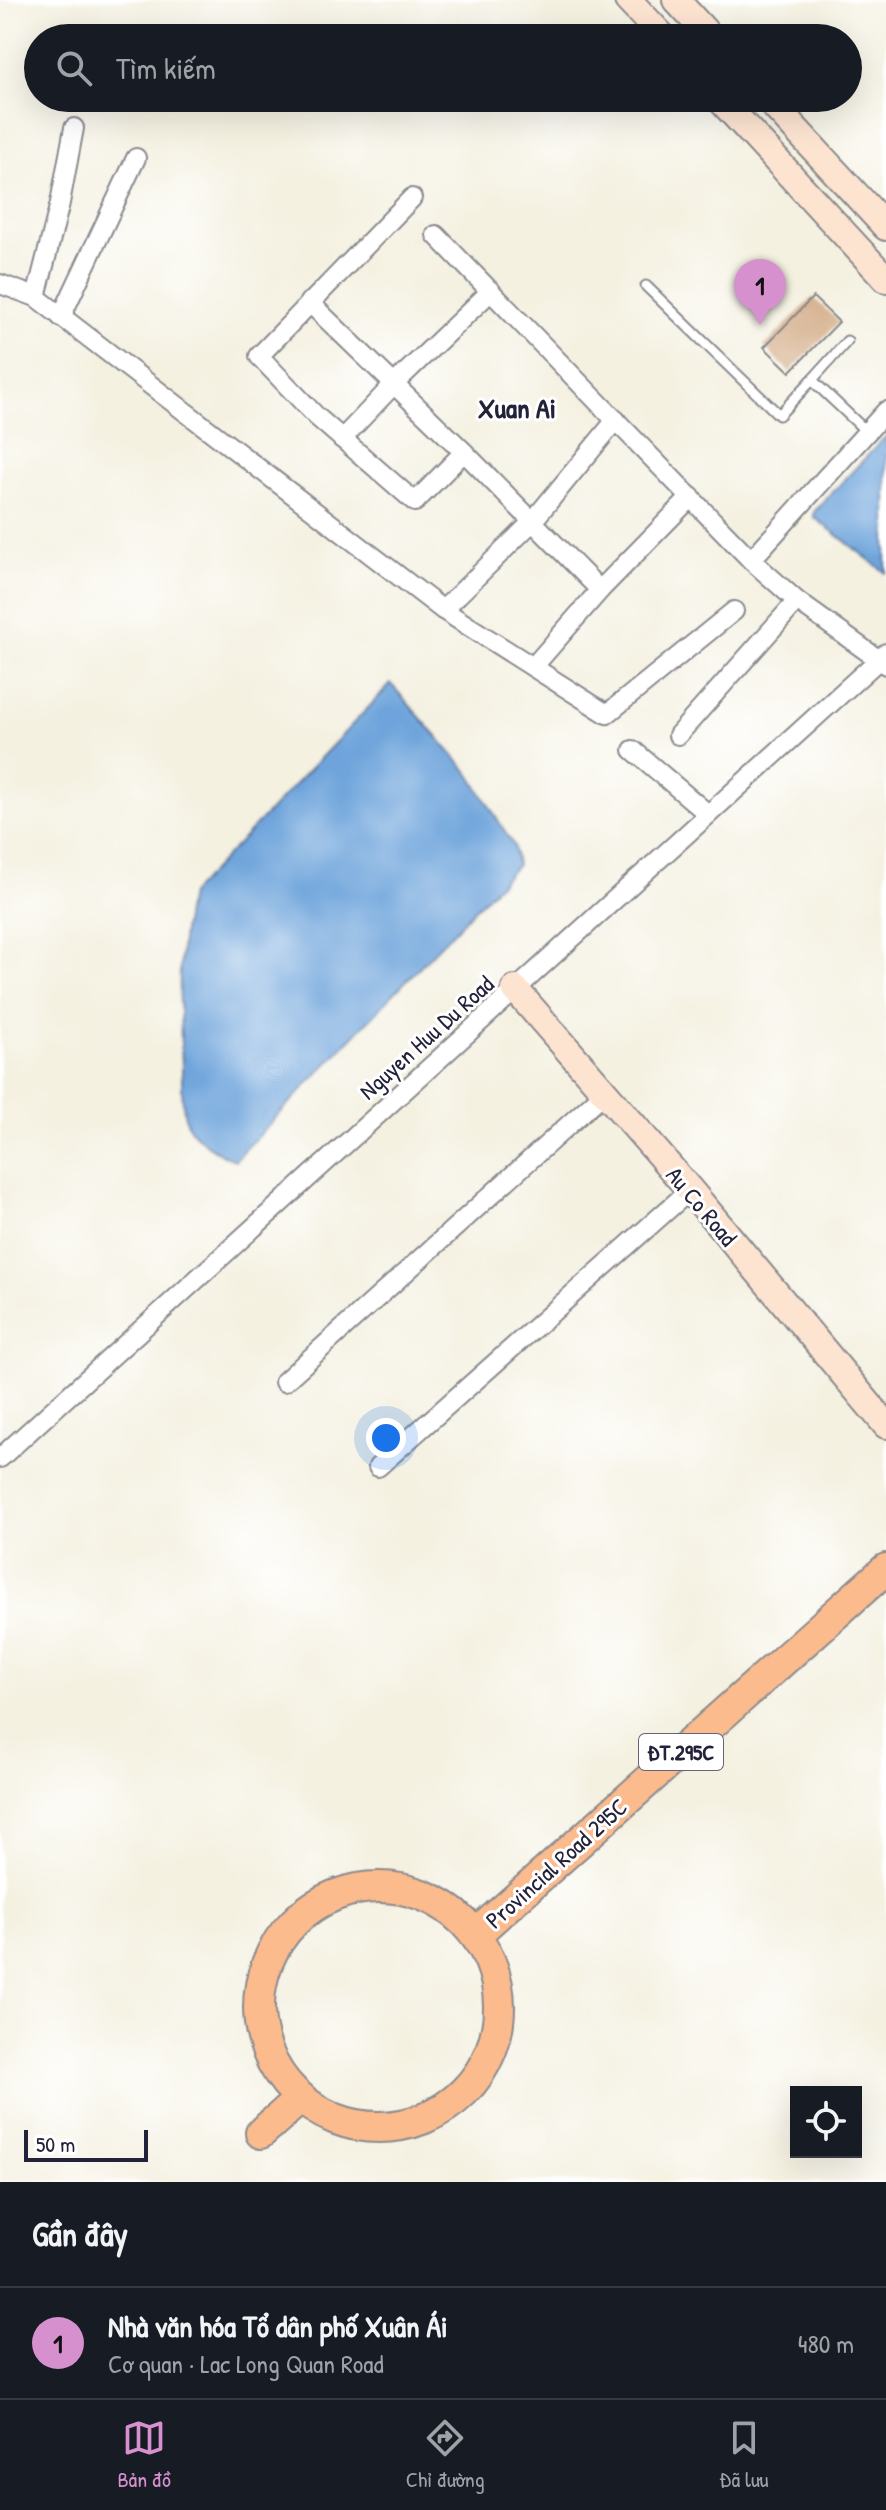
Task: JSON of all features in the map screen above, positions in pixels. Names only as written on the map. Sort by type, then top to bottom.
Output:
[{"type":"main road","points":[[628,0],[651,24]]},
{"type":"main road","points":[[676,0],[698,24]]},
{"type":"main road","points":[[732,112],[886,279]]},
{"type":"main road","points":[[740,120],[749,112]]},
{"type":"main road","points":[[779,112],[886,227]]},
{"type":"main road","name":"Au Co Road","points":[[515,989],[690,1190],[886,1425]]},
{"type":"main road","name":"Provincial Road 295C","points":[[476,1934],[886,1569]]},
{"type":"main road","name":"Provincial Road 295C","points":[[375,1886],[416,1892],[453,1911],[476,1934],[494,1969],[499,1988],[499,2017],[493,2046],[485,2064],[461,2095],[428,2116],[389,2126],[349,2123],[331,2117],[301,2098],[273,2064],[265,2046],[259,2008],[260,1988],[270,1956],[287,1930],[312,1907],[342,1893],[375,1886]]},
{"type":"main road","points":[[261,2133],[301,2098]]},
{"type":"street","points":[[36,297],[60,203],[74,128]]},
{"type":"street","points":[[61,317],[136,158]]},
{"type":"street","points":[[412,198],[259,356],[316,416],[415,502],[464,452]]},
{"type":"street","points":[[436,235],[751,560],[797,601],[884,659]]},
{"type":"street","points":[[0,284],[36,297],[443,610],[607,714],[734,611]]},
{"type":"street","points":[[342,439],[491,291]]},
{"type":"street","points":[[309,302],[464,452],[600,590]]},
{"type":"street","points":[[751,560],[886,411]]},
{"type":"street","points":[[443,610],[532,522],[616,420]]},
{"type":"street","points":[[533,667],[600,590],[691,497]]},
{"type":"street","points":[[678,735],[797,601]]},
{"type":"street","name":"Nguyen Huu Du Road","points":[[0,1458],[708,814],[884,659]]},
{"type":"street","points":[[633,750],[708,814]]},
{"type":"street","points":[[284,1382],[605,1092]]},
{"type":"street","points":[[378,1467],[690,1190]]},
{"type":"lane","points":[[646,286],[779,415],[847,341]]},
{"type":"lane","points":[[812,380],[867,432]]},
{"type":"water","points":[[886,436],[886,573],[814,517],[814,512]]},
{"type":"water","points":[[391,684],[469,773],[514,846],[517,865],[235,1160],[201,1141],[187,1123],[184,1111],[180,980],[182,937],[190,894]]},
{"type":"building","points":[[813,297],[839,322],[790,372],[764,347]]},
{"type":"place","name":"Nhà văn hóa Tổ dân phố Xuân Ái","points":[[760,325]]},
{"type":"district","name":"Xuan Ai","points":[[517,408]]}]
